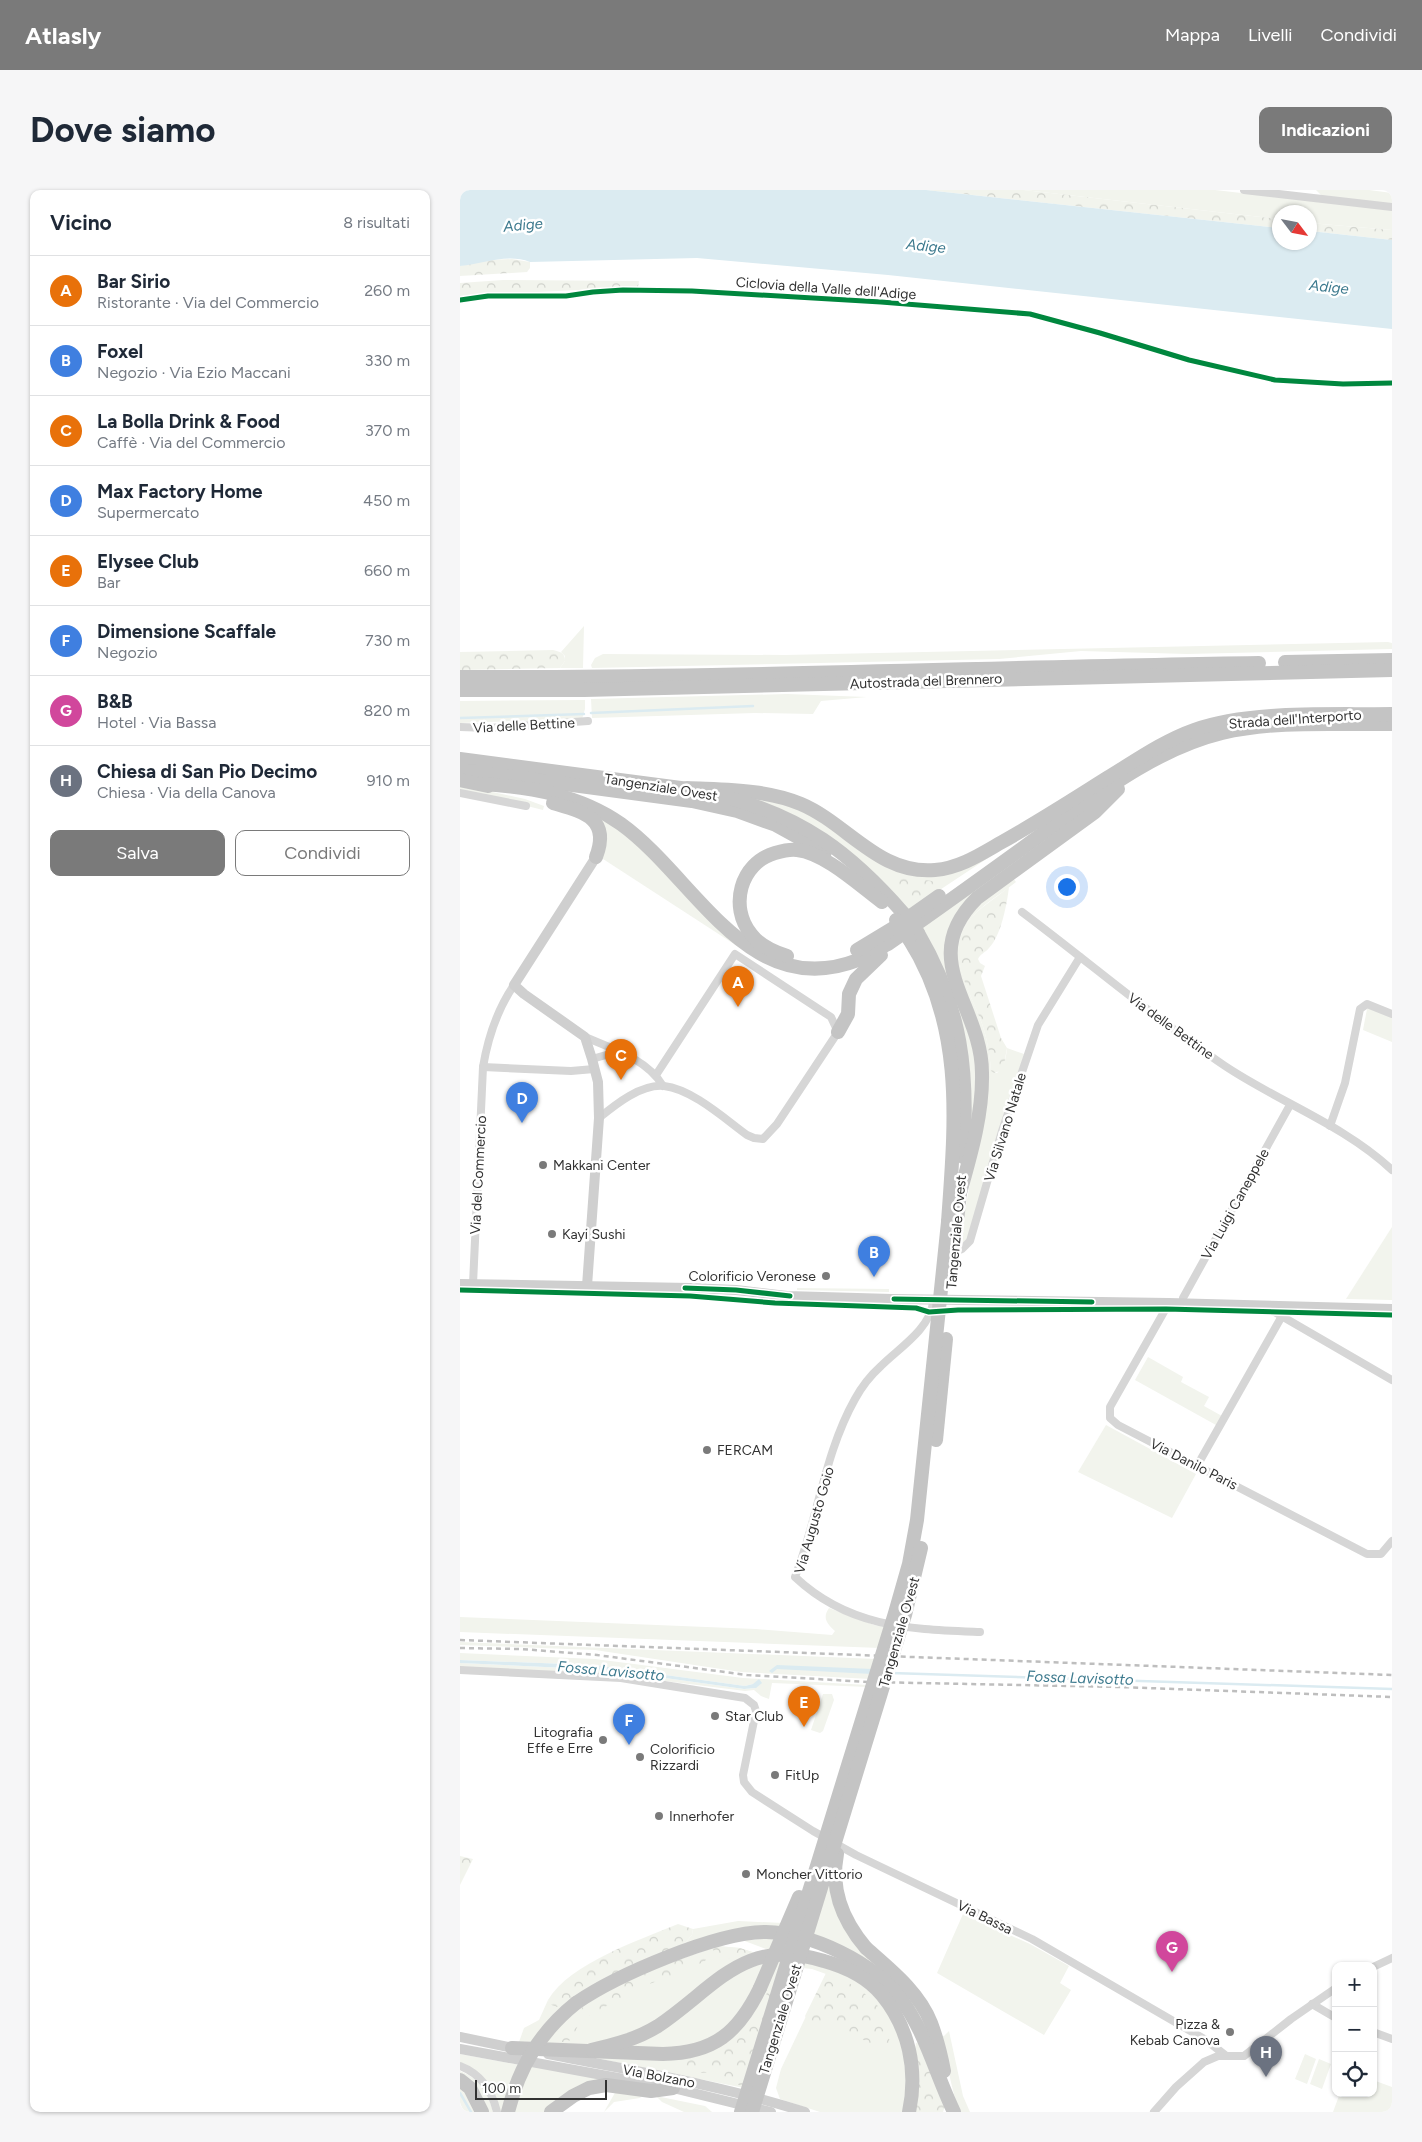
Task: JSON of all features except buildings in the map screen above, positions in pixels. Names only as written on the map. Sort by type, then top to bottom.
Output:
[{"type":"highway","name":"Autostrada del Brennero","points":[[460,690],[589,683],[1392,660]]},
{"type":"highway","name":"Autostrada del Brennero","points":[[460,677],[589,683],[1392,670]]},
{"type":"highway","name":"Strada dell'Interporto","points":[[1095,786],[1163,744],[1193,730],[1212,725],[1249,718],[1392,714]]},
{"type":"highway","name":"Strada dell'Interporto","points":[[1141,769],[1168,753],[1223,733],[1264,727],[1392,724]]},
{"type":"highway","name":"Tangenziale Ovest","points":[[460,759],[687,788],[736,800],[802,825],[856,863],[900,917],[939,972],[959,1035],[964,1065],[966,1111],[960,1193],[952,1222]]},
{"type":"highway","points":[[481,784],[506,786],[575,799],[619,823],[639,838],[743,943],[765,957],[796,967],[825,967],[841,965],[860,959],[888,944],[1065,818],[1141,769]]},
{"type":"highway","points":[[960,1193],[982,1094],[981,1056],[973,1025],[951,967],[952,938],[955,927],[961,916],[977,898],[1095,812],[1141,769]]},
{"type":"highway","name":"Tangenziale Ovest","points":[[460,770],[692,800],[737,811],[776,825],[829,855],[900,917]]},
{"type":"highway","points":[[460,780],[540,799],[586,814],[596,823],[600,837],[596,857]]},
{"type":"highway","points":[[687,788],[748,792],[784,798],[800,804],[831,821],[882,859],[899,866],[918,870],[935,870],[969,861],[1095,786]]},
{"type":"highway","points":[[882,902],[825,861],[798,850],[783,850],[770,854],[755,864],[743,883],[740,898],[744,923],[750,934],[764,946],[777,952],[796,958],[815,960],[833,958],[859,950],[1060,814],[1095,786]]},
{"type":"highway","name":"Tangenziale Ovest","points":[[752,2112],[841,1806],[895,1613],[916,1529],[952,1222],[954,1110],[952,1059],[944,1018],[913,936]]},
{"type":"highway","points":[[838,1032],[848,1014],[849,994],[856,979],[882,954],[888,944]]},
{"type":"highway","points":[[841,1806],[836,1860],[836,1890],[842,1912],[854,1933],[866,1948],[901,1979],[922,2004],[931,2023],[940,2052],[947,2097]]},
{"type":"highway","points":[[512,2048],[680,2054],[710,2046],[736,2028],[760,1988],[841,1806]]},
{"type":"highway","name":"Tangenziale Ovest","points":[[741,2112],[841,1806]]},
{"type":"highway","points":[[508,2112],[519,2077],[538,2040],[562,2014],[576,2003],[598,1988],[628,1974],[713,1941],[739,1935],[766,1932],[814,1942],[858,1961],[901,1998],[916,2022],[954,2112]]},
{"type":"highway","points":[[791,1955],[814,1942]]},
{"type":"highway","points":[[591,2050],[619,2043],[646,2032],[673,2014],[723,1974],[750,1960],[775,1955],[814,1957],[841,1966],[864,1978],[886,2001],[900,2021],[910,2051],[913,2083],[909,2112]]},
{"type":"highway","points":[[460,2080],[470,2088],[482,2112]]},
{"type":"highway","points":[[552,2112],[573,2096],[590,2088],[606,2084],[651,2091],[673,2088]]},
{"type":"street","points":[[1244,190],[1392,207]]},
{"type":"street","name":"Via delle Bettine","points":[[460,727],[489,728],[588,722]]},
{"type":"street","points":[[460,793],[526,806]]},
{"type":"street","name":"Via del Commercio","points":[[473,1284],[483,1067],[488,1041],[496,1017],[514,985],[596,857]]},
{"type":"street","name":"Via delle Bettine","points":[[1022,912],[1169,1027],[1226,1067],[1365,1147],[1392,1170]]},
{"type":"street","points":[[599,1118],[616,1104],[636,1094],[663,1086],[679,1090],[705,1105],[747,1134],[754,1138],[763,1139],[777,1124],[838,1032],[831,1017],[735,954],[656,1075]]},
{"type":"street","name":"Via Silvano Natale","points":[[934,1295],[938,1261],[962,1249],[970,1241],[1002,1130],[1038,1025],[1080,957]]},
{"type":"street","points":[[514,985],[585,1036],[620,1051],[656,1075],[663,1086]]},
{"type":"street","points":[[1330,1126],[1345,1084],[1360,1009],[1367,1004],[1392,1014]]},
{"type":"street","points":[[585,1036],[598,1082],[599,1118],[587,1286]]},
{"type":"street","points":[[592,1059],[620,1051]]},
{"type":"street","points":[[483,1067],[572,1071],[594,1070]]},
{"type":"street","name":"Via Luigi Caneppele","points":[[1182,1303],[1183,1298],[1290,1105]]},
{"type":"street","points":[[460,1284],[736,1290],[794,1296],[934,1295],[1392,1309]]},
{"type":"street","name":"Via Augusto Goio","points":[[934,1295],[932,1312],[928,1319],[874,1374],[856,1398],[844,1421],[803,1557],[795,1577],[812,1593],[861,1618],[908,1628],[980,1632]]},
{"type":"street","name":"Via Danilo Paris","points":[[1169,1303],[1110,1407],[1110,1418],[1118,1425],[1366,1554],[1381,1554],[1392,1541]]},
{"type":"street","points":[[1264,1306],[1392,1380]]},
{"type":"street","points":[[1197,1466],[1282,1316]]},
{"type":"street","name":"Via Bassa","points":[[460,1670],[621,1678],[742,1696],[753,1703],[756,1712],[743,1775],[744,1782],[752,1792],[813,1831],[856,1855],[1032,1940],[1206,2040],[1225,2055]]},
{"type":"street","points":[[1377,1966],[1392,1958]]},
{"type":"street","points":[[1154,2112],[1176,2087],[1204,2062],[1225,2055],[1244,2056],[1332,1991]]},
{"type":"street","points":[[1312,2004],[1332,2016]]},
{"type":"street","points":[[1377,2034],[1392,2040]]},
{"type":"street","name":"Via Bolzano","points":[[460,2038],[689,2081],[742,2093],[805,2112]]},
{"type":"street","name":"Via Bolzano","points":[[460,2049],[673,2088],[771,2112]]},
{"type":"street","points":[[460,2066],[478,2076],[491,2094],[497,2112]]},
{"type":"green space","points":[[926,190],[1024,190],[1272,218],[1272,227]]},
{"type":"green space","points":[[1024,190],[1215,190],[1392,210],[1392,230],[1317,224],[1317,205],[1272,205],[1272,218]]},
{"type":"green space","points":[[1316,190],[1369,190],[1392,193],[1392,204],[1322,196]]},
{"type":"green space","points":[[1317,224],[1392,230],[1392,240],[1317,232]]},
{"type":"green space","points":[[512,259],[530,262],[530,268],[527,272],[460,276],[460,266],[487,260]]},
{"type":"green space","points":[[503,280],[639,281],[638,287],[460,296],[460,283]]},
{"type":"green space","points":[[584,626],[583,668],[560,668],[565,661],[565,656],[561,652]]},
{"type":"green space","points":[[1392,643],[1392,649],[1187,654],[1081,651],[999,659],[592,668],[591,665],[595,658],[603,654],[785,655]]},
{"type":"green space","points":[[553,650],[560,652],[564,656],[565,661],[560,668],[460,670],[460,652]]},
{"type":"green space","points":[[787,694],[867,697],[821,701],[813,714],[755,713],[592,718],[591,699]]},
{"type":"green space","points":[[585,700],[582,719],[460,723],[460,701]]},
{"type":"green space","points":[[460,785],[525,799],[544,806],[543,810],[460,789]]},
{"type":"green space","points":[[725,792],[770,800],[804,811],[895,870],[988,858],[908,911],[878,877]]},
{"type":"green space","points":[[570,803],[623,830],[754,957],[600,857],[605,841]]},
{"type":"green space","points":[[1054,835],[950,927],[974,1047],[978,1095],[971,1121],[920,928]]},
{"type":"green space","points":[[888,874],[938,882],[912,907],[886,877]]},
{"type":"green space","points":[[1013,878],[1016,882],[985,905],[969,921],[962,934],[959,948],[963,976],[979,1017],[989,1050],[991,1071],[997,1073],[1002,1067],[1006,1058],[1007,1048],[1024,1054],[968,1238],[962,1244],[963,1222],[986,1094],[960,981],[955,944],[973,910]]},
{"type":"green space","points":[[1009,887],[1005,911],[997,936],[978,959],[985,966],[981,976],[1001,1038],[1007,1048],[1004,1065],[1000,1071],[994,1073],[991,1071],[989,1050],[984,1030],[959,962],[959,948],[961,935],[972,917]]},
{"type":"green space","points":[[1371,1008],[1392,1017],[1392,1042],[1363,1030],[1367,1009]]},
{"type":"green space","points":[[1392,1227],[1392,1300],[1346,1299]]},
{"type":"green space","points":[[797,1288],[889,1289],[889,1292],[797,1290]]},
{"type":"green space","points":[[1148,1357],[1183,1377],[1181,1382],[1209,1397],[1204,1406],[1222,1416],[1216,1425],[1135,1380]]},
{"type":"green space","points":[[1106,1425],[1196,1474],[1172,1518],[1078,1472]]},
{"type":"green space","points":[[829,1608],[874,1625],[887,1627],[880,1648],[460,1632],[460,1617],[756,1629],[832,1635],[835,1631],[826,1618]]},
{"type":"green space","points":[[460,1642],[876,1659],[870,1679],[741,1672],[595,1650],[460,1645]]},
{"type":"green space","points":[[460,1653],[595,1659],[743,1678],[868,1685],[868,1687],[772,1683],[769,1699],[761,1696],[754,1690],[745,1691],[609,1674],[460,1667],[460,1663],[608,1670],[744,1689],[756,1688],[753,1684],[745,1686],[593,1665],[460,1660]]},
{"type":"green space","points":[[823,1694],[832,1694],[834,1700],[823,1731],[820,1733],[811,1730]]},
{"type":"green space","points":[[460,1856],[473,1859],[460,1885]]},
{"type":"green space","points":[[830,1878],[832,1900],[840,1921],[914,2004],[930,2034],[917,2017],[812,1937]]},
{"type":"green space","points":[[963,1914],[1030,1944],[1069,1966],[1060,1983],[1071,1990],[1044,2035],[937,1973]]},
{"type":"green space","points":[[738,1921],[783,1923],[780,1931],[680,1949],[692,1935],[693,1929]]},
{"type":"green space","points":[[678,1924],[693,1929],[692,1935],[680,1949],[557,2007],[549,2004],[548,2000],[558,1987],[589,1964],[626,1945]]},
{"type":"green space","points":[[776,1939],[771,1951],[742,1940]]},
{"type":"green space","points":[[717,1946],[740,1948],[762,1955],[656,2022],[601,2044],[543,2044],[573,2012],[625,1981]]},
{"type":"green space","points":[[717,1946],[740,1948],[752,1952],[752,1955],[737,1959],[727,1958],[713,1950]]},
{"type":"green space","points":[[699,1954],[707,1958],[705,1961],[686,1971],[637,1989],[590,2015],[579,2024],[569,2041],[561,2042],[555,2040],[555,2033],[568,2025],[579,2010],[608,1990],[649,1971]]},
{"type":"green space","points":[[777,1960],[744,2088],[576,2054],[710,2050]]},
{"type":"green space","points":[[777,1960],[783,1960],[744,2088],[717,2072],[698,2073],[685,2066],[685,2062],[711,2054],[728,2045],[749,2026],[763,2002]]},
{"type":"green space","points":[[804,1961],[820,1964],[849,1977],[874,1996],[884,2008],[893,2022],[907,2058],[905,2112],[820,2112],[780,2099],[776,2088],[781,2069],[826,1974],[802,1968]]},
{"type":"green space","points":[[766,1962],[749,2002],[729,2029],[688,2048],[622,2048],[734,1974]]},
{"type":"green space","points":[[826,1973],[844,1980],[863,1992],[881,2009],[885,2031],[890,2041],[889,2046],[884,2049],[880,2048],[846,2030],[807,2020],[805,2016]]},
{"type":"green space","points":[[548,2000],[550,2004],[574,2000],[532,2043],[519,2042],[524,2028],[539,2020]]},
{"type":"green space","points":[[949,2031],[963,2096],[970,2112],[959,2112],[954,2093],[939,2035],[944,2036]]},
{"type":"green space","points":[[920,2042],[945,2106],[943,2112],[915,2112],[915,2049],[916,2043]]},
{"type":"green space","points":[[460,2054],[520,2065],[505,2112],[500,2112],[495,2096],[486,2084],[460,2063]]},
{"type":"green space","points":[[1305,2054],[1316,2059],[1307,2084],[1295,2079]]},
{"type":"green space","points":[[1319,2059],[1331,2064],[1322,2089],[1310,2084]]},
{"type":"green space","points":[[529,2066],[603,2079],[546,2112],[513,2112]]},
{"type":"green space","points":[[460,2071],[467,2074],[482,2087],[493,2112],[487,2112],[460,2074]]},
{"type":"green space","points":[[1377,2081],[1392,2087],[1392,2112],[1333,2112],[1339,2097],[1377,2097]]},
{"type":"green space","points":[[460,2084],[478,2112],[464,2112],[460,2103]]},
{"type":"green space","points":[[616,2091],[644,2094],[640,2098],[614,2102],[604,2112]]},
{"type":"green space","points":[[656,2096],[705,2106],[712,2112],[684,2112],[662,2102]]},
{"type":"water","name":"Adige","points":[[460,190],[926,190],[1272,227],[1272,250],[1317,250],[1317,232],[1392,240],[1392,329],[888,275],[697,258],[530,262],[504,259],[460,266]]},
{"type":"water","points":[[460,1660],[593,1665],[745,1686],[753,1684],[759,1679],[762,1683],[756,1688],[744,1689],[608,1670],[460,1663]]},
{"type":"water","points":[[777,1665],[873,1669],[872,1674],[777,1669],[772,1673],[769,1671]]},
{"type":"waterway","points":[[591,713],[753,706]]},
{"type":"waterway","points":[[460,718],[584,714]]},
{"type":"waterway","name":"Fossa Lavisotto","points":[[891,1673],[1392,1689]]},
{"type":"waterway","points":[[460,2093],[471,2112]]},
{"type":"railway","points":[[460,1640],[1392,1675]]},
{"type":"railway","points":[[460,1648],[521,1649],[597,1655],[747,1675],[869,1682],[1120,1687],[1392,1697]]},
{"type":"cycle path","name":"Ciclovia della Valle dell'Adige","points":[[460,300],[488,296],[566,296],[623,290],[692,291],[881,302],[1030,314],[1189,360],[1275,380],[1343,384],[1392,383]]},
{"type":"cycle path","points":[[685,1288],[736,1290],[790,1296]]},
{"type":"cycle path","points":[[460,1290],[690,1296],[775,1303],[916,1308],[929,1312],[958,1310],[1166,1309],[1392,1315]]},
{"type":"cycle path","points":[[894,1299],[1092,1302]]},
{"type":"place","name":"Bar Sirio","points":[[738,1007]]},
{"type":"place","name":"La Bolla Drink & Food","points":[[621,1080]]},
{"type":"place","name":"Max Factory Home","points":[[522,1123]]},
{"type":"place","name":"Makkani Center","points":[[543,1165]]},
{"type":"place","name":"Kayi Sushi","points":[[552,1234]]},
{"type":"place","name":"Colorificio Veronese","points":[[826,1276]]},
{"type":"place","name":"Foxel","points":[[874,1277]]},
{"type":"place","name":"FERCAM","points":[[707,1450]]},
{"type":"place","name":"Star Club","points":[[715,1716]]},
{"type":"place","name":"Elysee Club","points":[[804,1727]]},
{"type":"place","name":"Litografia Effe e Erre","points":[[603,1740]]},
{"type":"place","name":"Dimensione Scaffale","points":[[629,1745]]},
{"type":"place","name":"Colorificio Rizzardi","points":[[640,1757]]},
{"type":"place","name":"FitUp","points":[[775,1775]]},
{"type":"place","name":"Innerhofer","points":[[659,1816]]},
{"type":"place","name":"Moncher Vittorio","points":[[746,1874]]},
{"type":"place","name":"B&B","points":[[1172,1972]]},
{"type":"place","name":"Pizza & Kebab Canova","points":[[1230,2032]]},
{"type":"place","name":"Chiesa di San Pio Decimo","points":[[1266,2077]]}]
